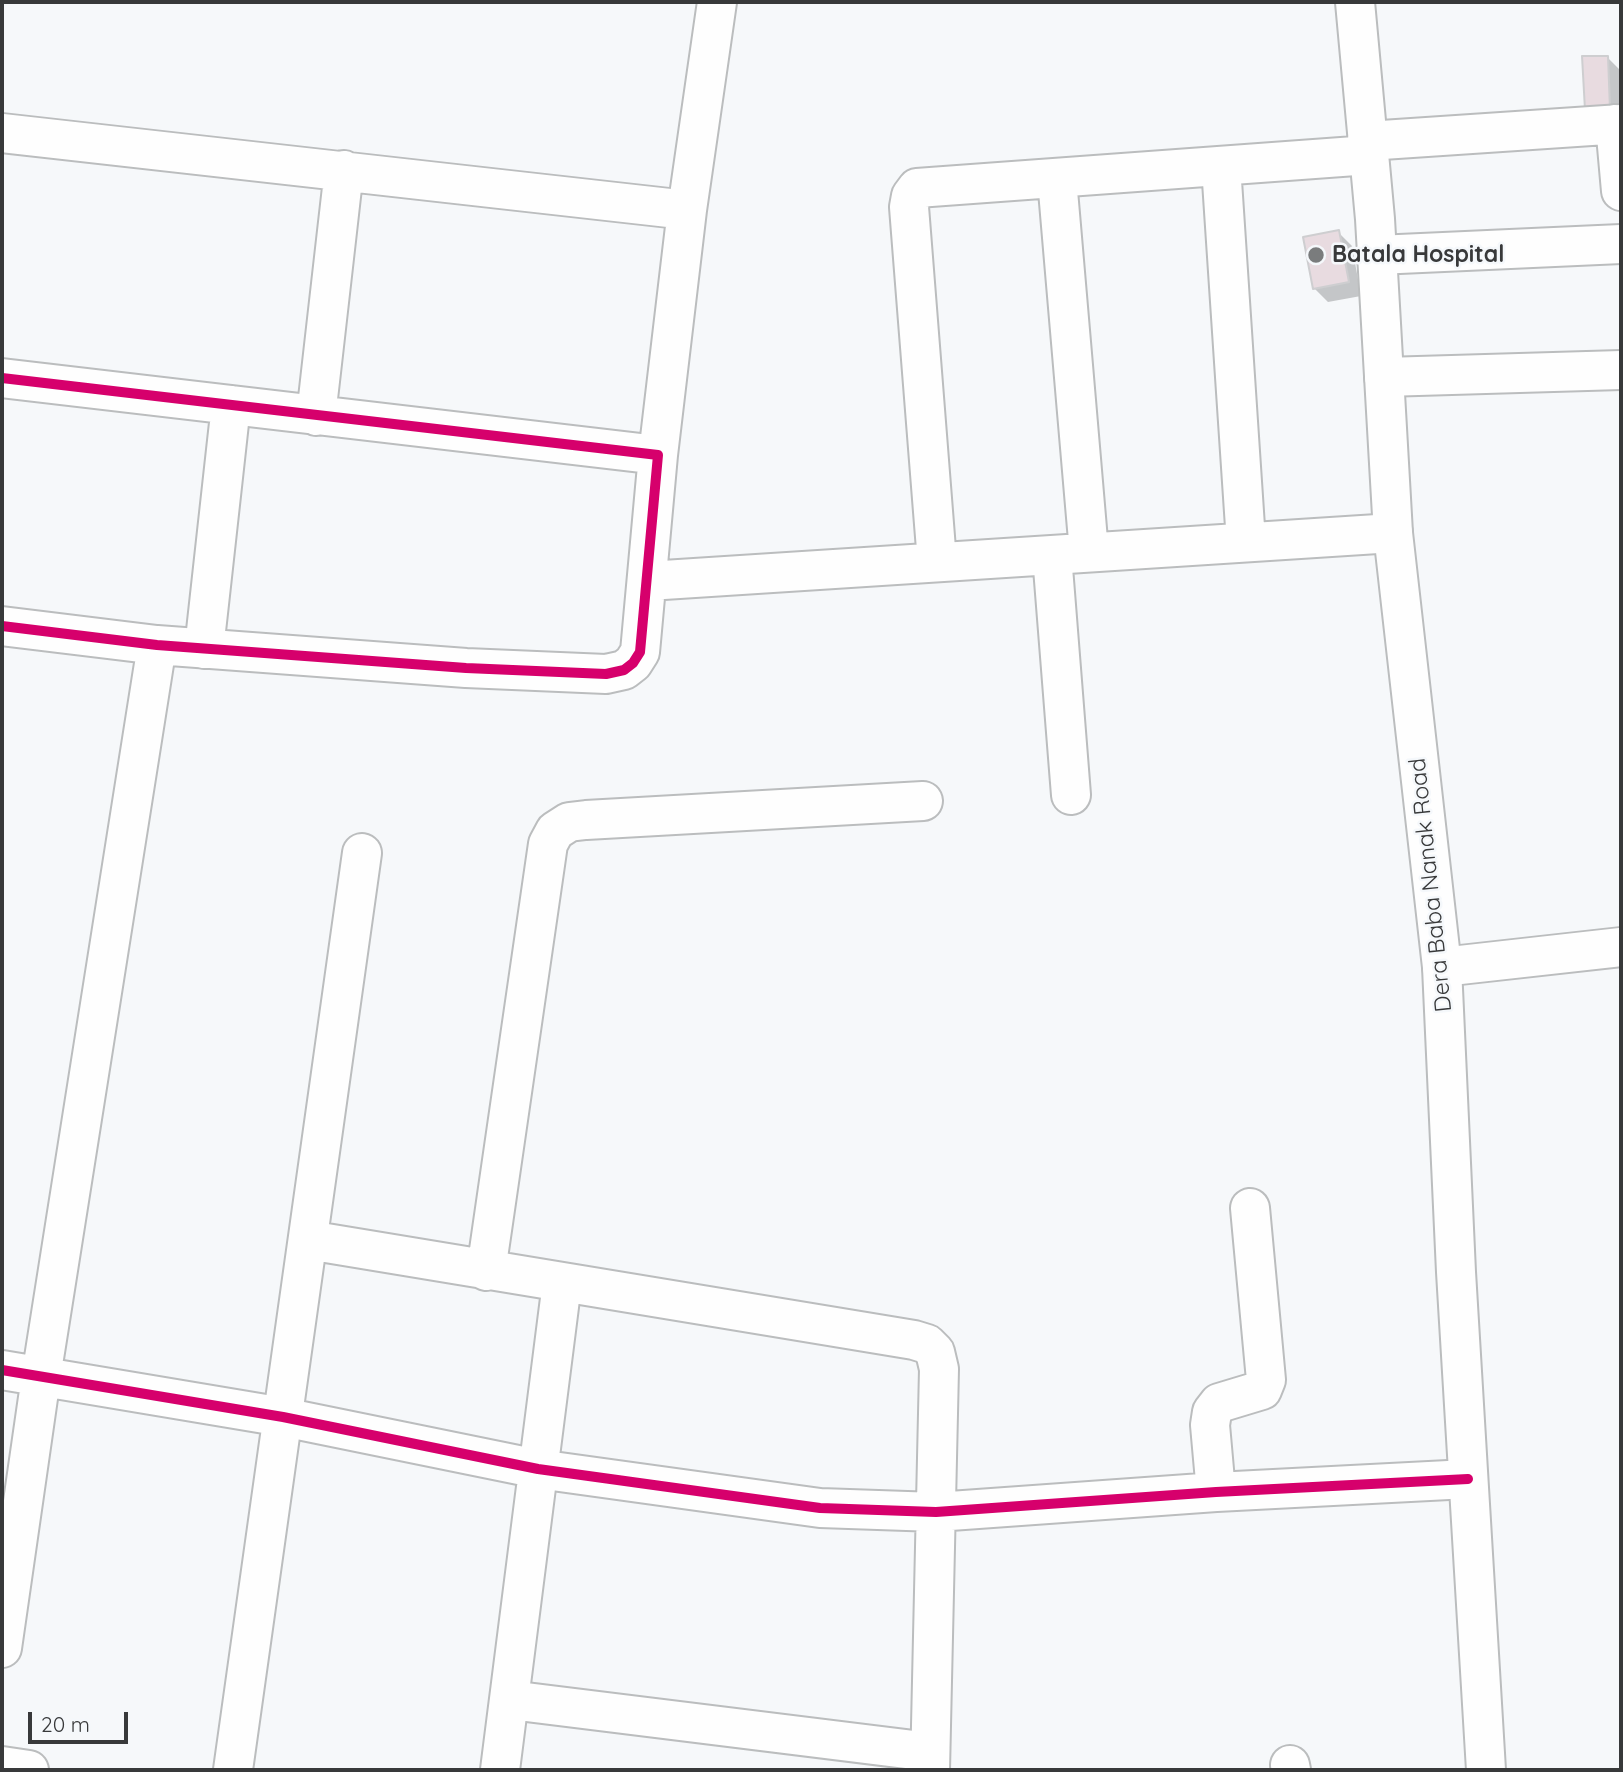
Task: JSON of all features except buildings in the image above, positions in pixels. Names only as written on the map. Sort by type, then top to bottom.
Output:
[{"type":"street","points":[[2,626],[157,645],[466,668],[606,674],[624,670],[633,663],[640,652],[658,455],[687,210],[716,2]]},
{"type":"street","name":"Dera Baba Nanak Road","points":[[1355,2],[1377,255],[1393,533],[1442,967],[1486,1770]]},
{"type":"street","points":[[937,562],[909,206],[911,196],[917,188],[1222,166],[1368,148],[1618,124],[1621,191]]},
{"type":"street","points":[[2,133],[687,210]]},
{"type":"street","points":[[1222,166],[1246,542]]},
{"type":"street","points":[[316,416],[344,170]]},
{"type":"street","points":[[1057,179],[1070,553],[1071,795]]},
{"type":"street","points":[[1377,255],[1621,244]]},
{"type":"street","points":[[1384,377],[1621,370]]},
{"type":"street","points":[[2,378],[658,455]]},
{"type":"street","points":[[204,649],[231,405]]},
{"type":"street","points":[[648,581],[1393,533]]},
{"type":"street","points":[[4,1624],[157,645]]},
{"type":"street","points":[[486,1271],[548,844],[555,831],[569,822],[586,820],[923,801]]},
{"type":"street","points":[[233,1770],[362,853]]},
{"type":"street","points":[[1442,967],[1621,947]]},
{"type":"street","points":[[1216,1492],[1210,1425],[1212,1412],[1219,1403],[1262,1390],[1266,1380],[1250,1208]]},
{"type":"street","points":[[308,1240],[915,1340],[927,1344],[935,1352],[939,1369],[930,1761],[510,1700]]},
{"type":"street","points":[[500,1770],[562,1283]]},
{"type":"street","points":[[2,1370],[283,1417],[538,1469],[820,1508],[936,1511],[1216,1492],[1468,1479]]},
{"type":"street","points":[[2,1766],[29,1770]]},
{"type":"cycle path","points":[[2,378],[658,455],[640,652],[624,670],[606,674],[466,668],[157,645],[2,626]]},
{"type":"cycle path","points":[[2,1370],[283,1417],[538,1469],[820,1508],[936,1512],[1216,1492],[1468,1479]]},
{"type":"place","name":"Batala Hospital","points":[[1316,255]]}]
